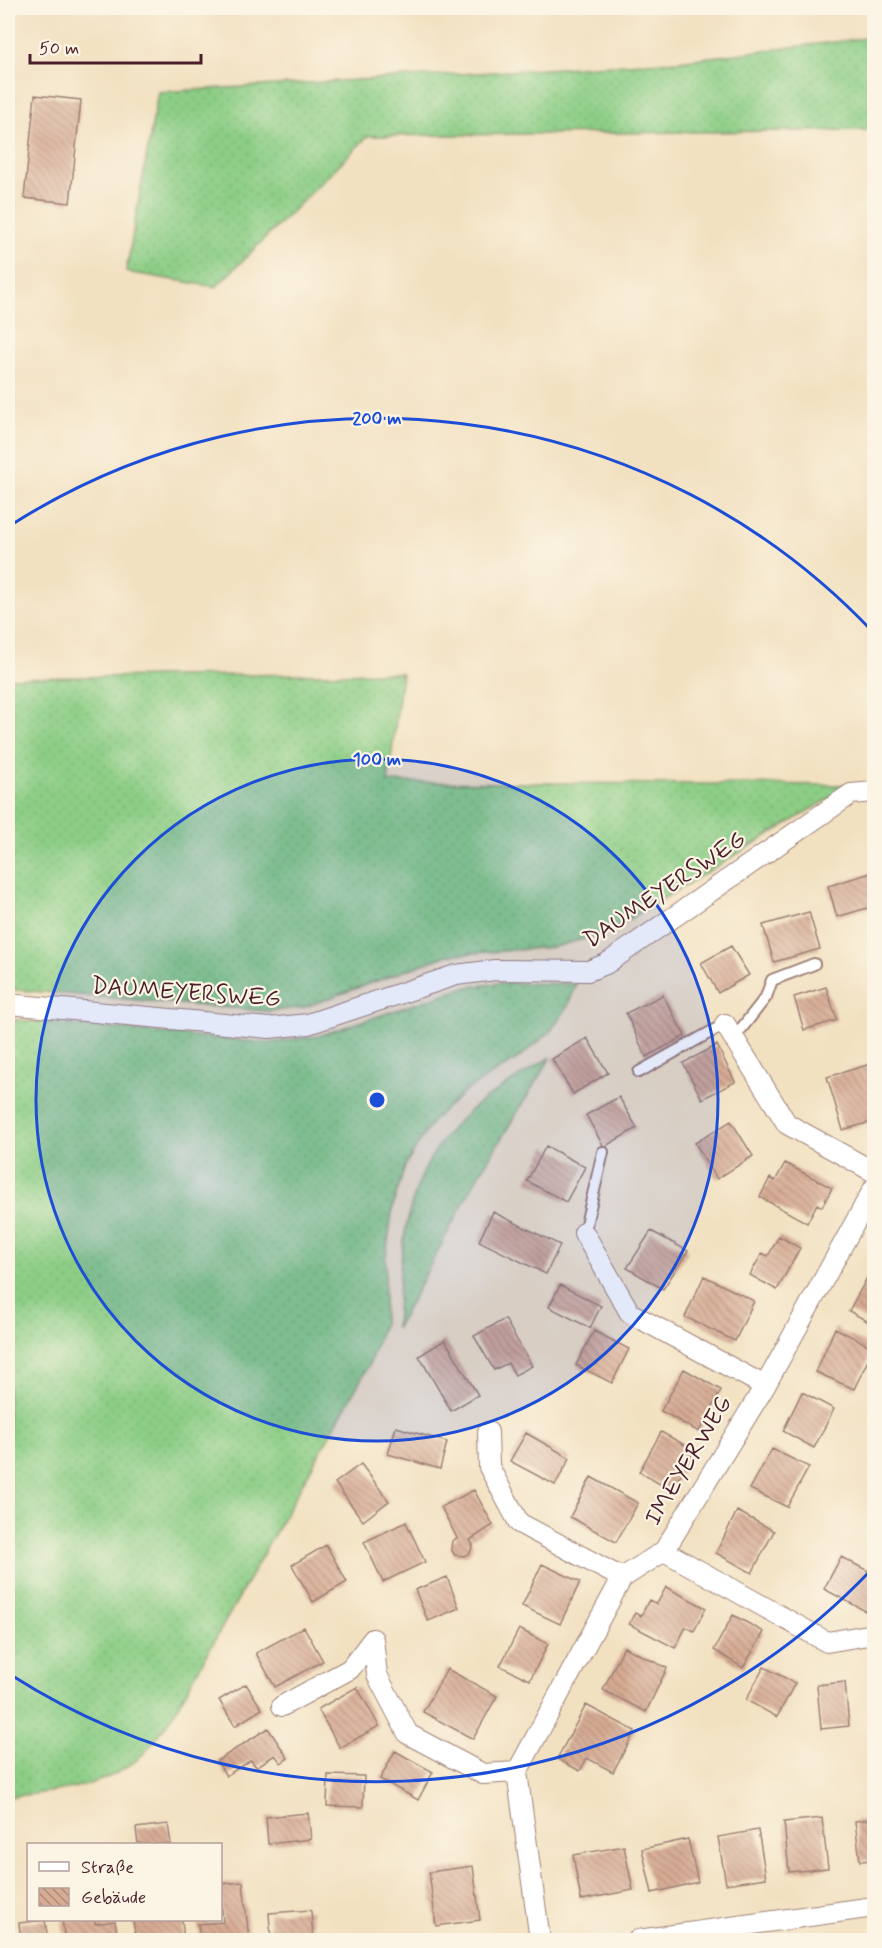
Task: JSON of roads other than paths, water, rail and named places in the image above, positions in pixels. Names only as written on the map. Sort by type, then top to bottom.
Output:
[{"type":"street","name":"DAUMEYERSWEG","points":[[8,1004],[269,1028],[308,1024],[456,975],[495,970],[588,971],[606,964],[851,794],[874,792]]},
{"type":"street","points":[[730,1031],[787,1124],[874,1172]]},
{"type":"street","name":"IMEYERWEG","points":[[517,1772],[622,1578],[664,1551],[765,1386],[874,1188]]},
{"type":"street","name":"IMEYERWEG","points":[[584,1233],[630,1312],[765,1386]]},
{"type":"street","points":[[488,1432],[489,1467],[519,1523],[622,1578]]},
{"type":"street","points":[[664,1551],[827,1642],[874,1634]]},
{"type":"street","points":[[282,1706],[350,1669],[373,1639],[377,1676],[408,1734],[483,1773],[517,1772],[540,1941]]},
{"type":"street","points":[[638,1941],[874,1907]]},
{"type":"lane","points":[[639,1072],[730,1031],[766,997],[772,980],[814,964]]},
{"type":"lane","points":[[584,1233],[603,1152]]}]
